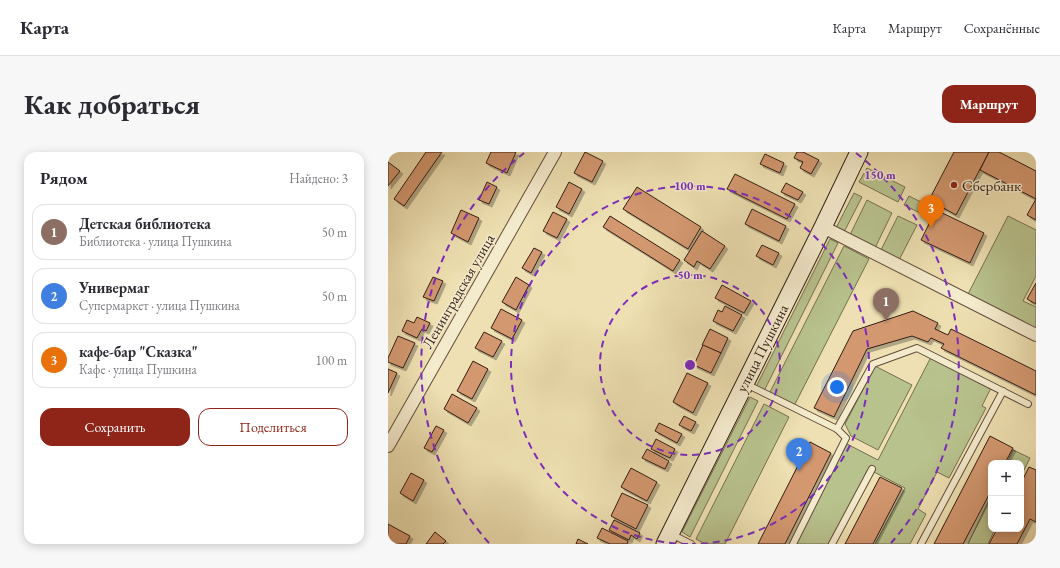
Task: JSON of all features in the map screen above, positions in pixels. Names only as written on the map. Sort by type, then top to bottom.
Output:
[{"type":"main road","name":"улица Пушкина","points":[[667,539],[859,152]]},
{"type":"street","name":"Ленинградская улица","points":[[388,446],[555,152]]},
{"type":"street","points":[[823,227],[1036,335]]},
{"type":"lane","points":[[837,428],[873,364],[916,348],[1028,404]]},
{"type":"lane","points":[[744,384],[837,428],[846,438],[792,544]]},
{"type":"lane","points":[[921,544],[1003,391]]},
{"type":"lane","points":[[832,544],[872,469]]},
{"type":"lane","points":[[667,539],[691,544]]},
{"type":"green space","points":[[867,168],[905,187],[898,202],[859,182]]},
{"type":"green space","points":[[854,193],[862,197],[843,234],[835,230]]},
{"type":"green space","points":[[909,196],[927,205],[922,214],[904,205]]},
{"type":"green space","points":[[867,200],[892,213],[874,250],[849,237]]},
{"type":"green space","points":[[898,216],[917,225],[898,262],[880,252]]},
{"type":"green space","points":[[1008,216],[1036,230],[1036,276],[1023,301],[1036,307],[1036,330],[967,296]]},
{"type":"green space","points":[[830,239],[838,243],[764,391],[756,387]]},
{"type":"green space","points":[[844,246],[869,259],[794,406],[769,394]]},
{"type":"green space","points":[[931,357],[991,388],[982,406],[986,408],[949,478],[937,472],[918,509],[926,514],[910,544],[875,544],[905,488],[872,471],[834,544],[795,544],[847,444],[878,460]]},
{"type":"green space","points":[[875,366],[912,385],[878,450],[851,436],[845,424]]},
{"type":"green space","points":[[750,397],[758,401],[690,537],[682,532]]},
{"type":"green space","points":[[764,404],[789,417],[725,544],[705,544],[696,539]]},
{"type":"green space","points":[[1013,450],[1030,458],[1024,470],[1024,460],[1008,460]]},
{"type":"green space","points":[[988,502],[988,532],[994,532],[988,544],[968,544]]},
{"type":"building","points":[[426,152],[442,152],[404,206],[394,199]]},
{"type":"building","points":[[491,152],[516,152],[507,173],[486,163]]},
{"type":"building","points":[[585,152],[603,161],[592,182],[574,173]]},
{"type":"building","points":[[797,152],[803,152],[819,160],[811,174],[800,168],[803,162],[794,158]]},
{"type":"building","name":"Сбербанк","points":[[954,152],[989,152],[956,215],[929,200]]},
{"type":"building","points":[[989,152],[999,152],[1036,171],[1036,199],[980,170]]},
{"type":"building","points":[[765,154],[784,163],[780,173],[760,164]]},
{"type":"building","points":[[388,162],[400,171],[388,186]]},
{"type":"building","points":[[735,174],[795,204],[787,219],[727,189]]},
{"type":"building","points":[[487,182],[497,187],[489,204],[479,200]]},
{"type":"building","points":[[569,182],[582,189],[569,214],[556,207]]},
{"type":"building","points":[[786,183],[803,192],[798,200],[781,192]]},
{"type":"building","points":[[637,187],[701,227],[688,249],[623,209]]},
{"type":"building","points":[[1036,199],[1036,220],[1027,215]]},
{"type":"building","points":[[752,209],[786,226],[779,241],[745,224]]},
{"type":"building","points":[[461,210],[479,218],[468,242],[451,233]]},
{"type":"building","points":[[936,210],[984,233],[970,263],[921,240]]},
{"type":"building","points":[[553,212],[567,219],[557,238],[543,231]]},
{"type":"building","points":[[610,216],[680,260],[673,271],[603,227]]},
{"type":"building","points":[[702,231],[725,246],[710,269],[697,261],[694,267],[684,260]]},
{"type":"building","points":[[762,245],[779,253],[773,265],[756,256]]},
{"type":"building","points":[[534,248],[542,252],[531,273],[522,268]]},
{"type":"building","points":[[433,277],[443,281],[434,301],[423,297]]},
{"type":"building","points":[[516,277],[529,285],[516,310],[502,302]]},
{"type":"building","points":[[1036,283],[1036,304],[1027,299]]},
{"type":"building","points":[[722,285],[751,301],[744,313],[715,298]]},
{"type":"building","points":[[725,306],[742,315],[733,331],[713,321],[718,310],[722,312]]},
{"type":"building","points":[[501,309],[522,320],[512,339],[491,328]]},
{"type":"building","points":[[913,311],[938,323],[935,329],[948,335],[951,329],[1036,371],[1036,395],[941,348],[944,344],[931,338],[928,342],[912,336],[867,349],[834,417],[814,408],[853,331]]},
{"type":"building","points":[[417,317],[430,323],[426,331],[422,329],[417,338],[402,331],[407,320],[414,323]]},
{"type":"building","points":[[710,329],[728,338],[721,353],[702,345]]},
{"type":"building","points":[[484,332],[502,341],[493,357],[475,348]]},
{"type":"building","points":[[398,336],[415,343],[403,368],[388,362],[388,358]]},
{"type":"building","points":[[703,345],[721,353],[711,373],[694,365]]},
{"type":"building","points":[[473,361],[488,369],[472,399],[457,391]]},
{"type":"building","points":[[388,369],[397,373],[388,393]]},
{"type":"building","points":[[687,373],[708,383],[693,413],[673,402]]},
{"type":"building","points":[[452,394],[477,408],[468,423],[444,409]]},
{"type":"building","points":[[684,416],[696,422],[691,431],[679,425]]},
{"type":"building","points":[[659,423],[682,434],[677,443],[655,431]]},
{"type":"building","points":[[436,426],[444,430],[432,452],[424,448]]},
{"type":"building","points":[[990,436],[1013,448],[1007,460],[988,460],[988,497],[963,544],[934,544]]},
{"type":"building","points":[[656,439],[675,449],[670,458],[651,449]]},
{"type":"building","points":[[810,442],[831,453],[785,544],[758,544]]},
{"type":"building","points":[[647,449],[669,461],[665,469],[642,458]]},
{"type":"building","points":[[1029,467],[1036,470],[1036,522],[1030,519],[1024,531],[1024,496],[1024,477]]},
{"type":"building","points":[[631,468],[657,482],[647,501],[621,487]]},
{"type":"building","points":[[411,473],[424,480],[413,501],[400,493]]},
{"type":"building","points":[[880,477],[902,488],[873,544],[845,544]]},
{"type":"building","points":[[622,493],[648,505],[636,529],[611,516]]},
{"type":"building","points":[[614,520],[640,533],[637,539],[631,535],[629,540],[609,530]]},
{"type":"building","points":[[388,524],[410,536],[406,544],[388,544]]},
{"type":"building","points":[[602,528],[628,541],[627,544],[610,544],[597,538]]},
{"type":"building","points":[[435,532],[446,541],[443,544],[426,544]]},
{"type":"building","points":[[995,532],[1023,532],[1017,544],[989,544]]},
{"type":"building","points":[[578,539],[588,544],[576,544]]},
{"type":"place","name":"Сбербанк","points":[[954,185]]},
{"type":"place","name":"кафе-бар \"Сказка\"","points":[[931,228]]},
{"type":"place","name":"Детская библиотека","points":[[886,321]]},
{"type":"place","name":"Универмаг","points":[[799,471]]}]
